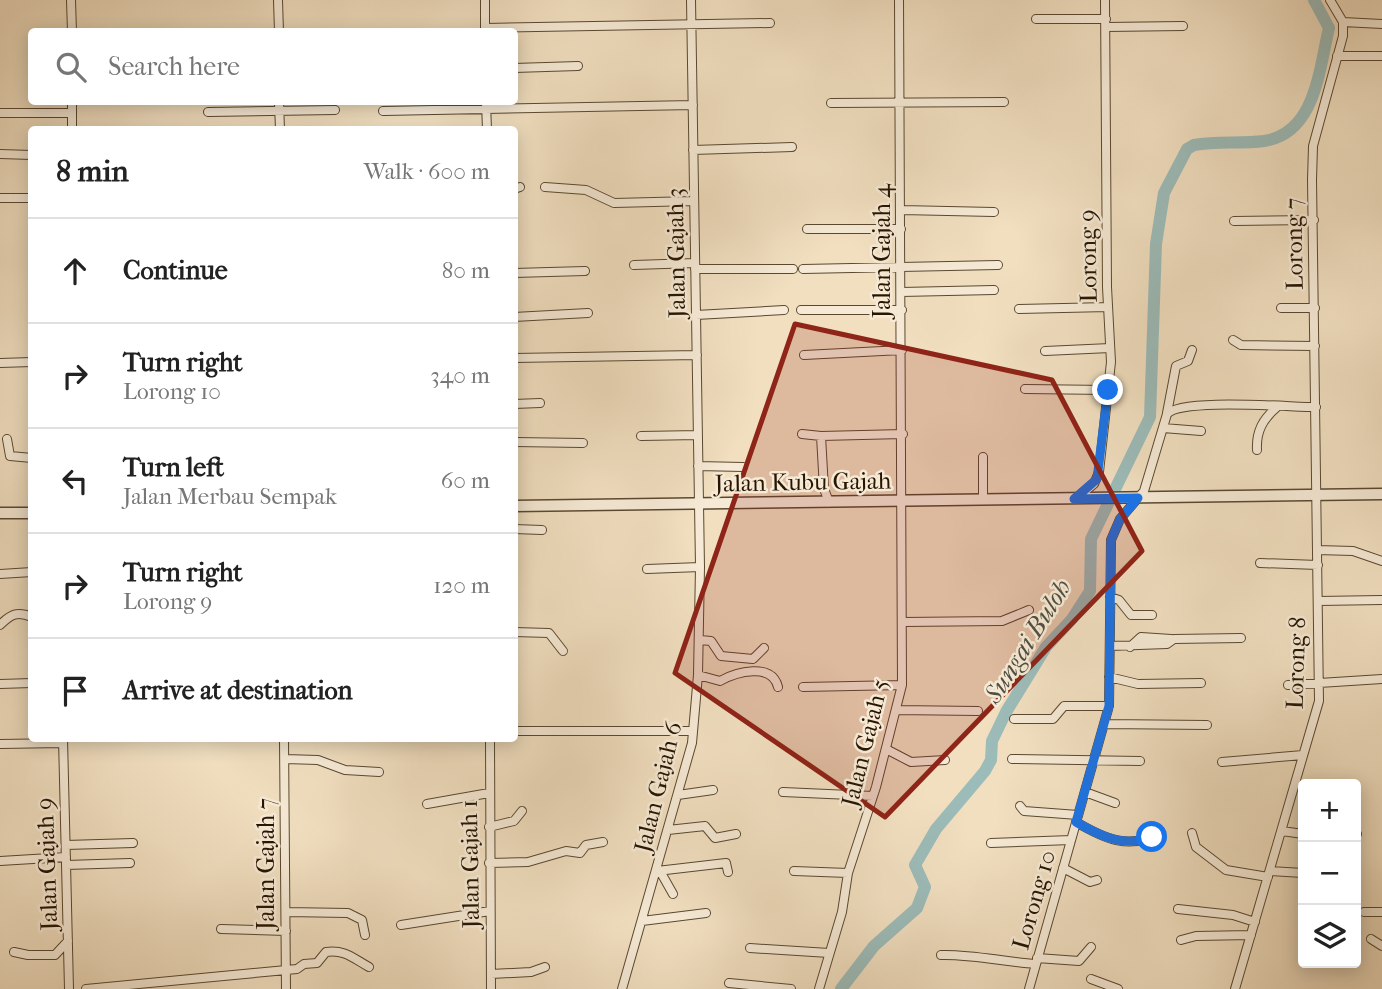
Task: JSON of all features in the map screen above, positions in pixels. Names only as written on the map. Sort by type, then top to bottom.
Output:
[{"type":"street","points":[[71,0],[72,28]]},
{"type":"street","points":[[278,0],[279,28]]},
{"type":"street","points":[[485,0],[485,28]]},
{"type":"street","name":"Jalan Gajah 3","points":[[691,0],[699,504]]},
{"type":"street","name":"Jalan Gajah 4","points":[[899,0],[903,501]]},
{"type":"street","name":"Lorong 9","points":[[1074,499],[1097,479],[1108,390],[1110,348],[1105,0]]},
{"type":"street","points":[[1330,0],[1343,22],[1382,24]]},
{"type":"street","points":[[1037,19],[1183,26]]},
{"type":"street","name":"Lorong 7","points":[[1316,495],[1313,146],[1343,36],[1343,22]]},
{"type":"street","points":[[518,29],[770,23]]},
{"type":"street","points":[[1337,56],[1382,56]]},
{"type":"street","points":[[518,68],[578,66]]},
{"type":"street","points":[[831,103],[1004,102]]},
{"type":"street","points":[[72,105],[72,126]]},
{"type":"street","points":[[383,111],[486,105],[693,105]]},
{"type":"street","points":[[486,105],[487,126]]},
{"type":"street","points":[[279,106],[280,126]]},
{"type":"street","points":[[208,112],[279,106],[335,110]]},
{"type":"street","points":[[0,113],[72,113]]},
{"type":"street","points":[[693,150],[792,147]]},
{"type":"street","points":[[0,155],[28,155]]},
{"type":"street","points":[[545,187],[586,190],[614,203],[694,201]]},
{"type":"street","points":[[0,198],[28,198]]},
{"type":"street","points":[[901,210],[994,212]]},
{"type":"street","points":[[1234,221],[1314,220]]},
{"type":"street","points":[[807,229],[901,229]]},
{"type":"street","points":[[634,265],[793,270]]},
{"type":"street","points":[[803,269],[998,265]]},
{"type":"street","points":[[518,273],[585,271]]},
{"type":"street","points":[[901,292],[994,290]]},
{"type":"street","points":[[1020,309],[1108,307]]},
{"type":"street","points":[[1281,308],[1315,309]]},
{"type":"street","points":[[696,314],[783,310]]},
{"type":"street","points":[[802,310],[902,310]]},
{"type":"street","points":[[518,317],[588,313]]},
{"type":"street","points":[[1233,340],[1241,345],[1315,346]]},
{"type":"street","points":[[1045,351],[1110,348]]},
{"type":"street","points":[[804,355],[902,350]]},
{"type":"street","name":"Lorong 10","points":[[1029,989],[1109,706],[1111,540],[1120,519],[1135,498],[1144,491],[1167,414],[1176,366],[1188,361],[1192,350]]},
{"type":"street","points":[[518,358],[696,355]]},
{"type":"street","points":[[0,363],[28,362]]},
{"type":"street","points":[[1026,389],[1108,390]]},
{"type":"street","points":[[518,404],[540,403]]},
{"type":"street","points":[[1167,414],[1174,407],[1195,403],[1315,407]]},
{"type":"street","points":[[1256,450],[1263,419],[1277,407]]},
{"type":"street","points":[[1163,428],[1201,430]]},
{"type":"street","points":[[802,433],[821,436],[902,434]]},
{"type":"street","points":[[641,436],[698,435]]},
{"type":"street","points":[[821,436],[824,489],[829,502]]},
{"type":"street","points":[[6,439],[10,456],[28,458]]},
{"type":"street","points":[[518,442],[583,443]]},
{"type":"street","points":[[983,457],[983,500]]},
{"type":"street","points":[[698,466],[743,467]]},
{"type":"street","name":"Jalan Kubu Gajah","points":[[518,506],[1382,494]]},
{"type":"street","name":"Lorong 8","points":[[1235,989],[1318,707],[1316,495]]},
{"type":"street","name":"Jalan Gajah 5","points":[[819,989],[842,912],[848,873],[873,796],[902,685],[903,501]]},
{"type":"street","name":"Jalan Gajah 6","points":[[622,989],[658,871],[693,731],[700,640],[699,504]]},
{"type":"street","points":[[0,513],[28,513]]},
{"type":"street","points":[[518,529],[542,530]]},
{"type":"street","points":[[1317,550],[1353,551],[1382,561]]},
{"type":"street","points":[[1260,563],[1318,565]]},
{"type":"street","points":[[648,569],[700,567]]},
{"type":"street","points":[[0,574],[28,572]]},
{"type":"street","points":[[1110,597],[1119,600],[1131,615],[1152,615]]},
{"type":"street","points":[[1318,601],[1382,600]]},
{"type":"street","points":[[903,622],[1002,621],[1029,610]]},
{"type":"street","points":[[0,625],[8,616],[17,613],[28,616]]},
{"type":"street","points":[[518,632],[549,633],[564,650]]},
{"type":"street","points":[[1110,646],[1130,647],[1142,637],[1241,638]]},
{"type":"street","points":[[700,640],[711,641],[721,656],[732,659],[753,659],[764,648]]},
{"type":"street","points":[[698,676],[720,681],[733,673],[767,672],[778,687]]},
{"type":"street","points":[[1109,677],[1138,684],[1201,683]]},
{"type":"street","points":[[1288,685],[1382,679]]},
{"type":"street","points":[[0,684],[28,683]]},
{"type":"street","points":[[803,687],[902,685]]},
{"type":"street","points":[[1014,719],[1053,719],[1064,706],[1109,706]]},
{"type":"street","points":[[897,710],[978,711]]},
{"type":"street","points":[[1104,724],[1207,725]]},
{"type":"street","points":[[518,731],[693,731]]},
{"type":"street","points":[[0,744],[42,742]]},
{"type":"street","name":"Jalan Gajah 9","points":[[63,742],[69,989]]},
{"type":"street","name":"Jalan Gajah 7","points":[[284,742],[286,989]]},
{"type":"street","name":"Jalan Gajah 1","points":[[490,742],[491,989]]},
{"type":"street","points":[[886,749],[911,762],[945,760]]},
{"type":"street","points":[[1222,762],[1303,755]]},
{"type":"street","points":[[285,759],[318,760],[345,769],[379,772]]},
{"type":"street","points":[[1012,759],[1094,760],[1106,763],[1140,761]]},
{"type":"street","points":[[678,795],[713,790]]},
{"type":"street","points":[[783,792],[873,796]]},
{"type":"street","points":[[1085,792],[1115,803]]},
{"type":"street","points":[[427,804],[489,793]]},
{"type":"street","points":[[1020,806],[1024,811],[1077,818],[1113,840],[1139,841],[1160,831]]},
{"type":"street","points":[[489,827],[514,821],[522,811]]},
{"type":"street","points":[[668,830],[705,825],[715,838],[736,834]]},
{"type":"street","points":[[1282,831],[1298,833]]},
{"type":"street","points":[[1192,833],[1196,847],[1226,870],[1269,874],[1298,873]]},
{"type":"street","points":[[991,843],[1071,840]]},
{"type":"street","points":[[489,863],[528,862],[566,851],[580,853],[586,845],[603,842]]},
{"type":"street","points":[[65,845],[133,843]]},
{"type":"street","points":[[0,861],[130,863]]},
{"type":"street","points":[[673,894],[658,871],[726,863],[728,872]]},
{"type":"street","points":[[1063,868],[1090,882],[1097,880]]},
{"type":"street","points":[[794,870],[848,873]]},
{"type":"street","points":[[1178,909],[1233,915],[1255,922]]},
{"type":"street","points":[[401,925],[490,911]]},
{"type":"street","points":[[286,912],[348,913],[362,920],[365,935]]},
{"type":"street","points":[[1364,912],[1382,912]]},
{"type":"street","points":[[642,921],[706,913]]},
{"type":"street","points":[[221,929],[286,931]]},
{"type":"street","points":[[1181,940],[1196,936],[1251,935]]},
{"type":"street","points":[[1371,939],[1382,946]]},
{"type":"street","points":[[15,952],[28,956],[55,955],[68,941]]},
{"type":"street","points":[[941,956],[972,954],[996,962],[1079,961],[1091,947]]},
{"type":"street","points":[[750,948],[830,953]]},
{"type":"street","points":[[86,989],[222,978],[286,969],[317,963],[326,952],[332,951],[351,955],[369,967]]},
{"type":"street","points":[[491,974],[531,972],[545,967]]},
{"type":"street","points":[[1091,979],[1118,989]]},
{"type":"street","points":[[729,983],[791,989]]},
{"type":"highlighted area","points":[[795,324],[1052,380],[1142,551],[885,817],[675,673]]},
{"type":"waterway","name":"Sungai Buloh","points":[[841,989],[874,946],[917,908],[925,887],[915,865],[936,829],[985,771],[991,760],[992,741],[1006,712],[1046,647],[1072,619],[1090,591],[1091,539],[1150,417],[1156,244],[1164,193],[1187,149],[1194,145],[1264,141],[1281,136],[1295,126],[1305,113],[1318,80],[1329,28],[1314,0]]},
{"type":"route","points":[[1108,390],[1097,479],[1089,489],[1074,499],[1138,498],[1120,519],[1111,540],[1109,706],[1076,822],[1113,840],[1139,841],[1152,837]]}]
